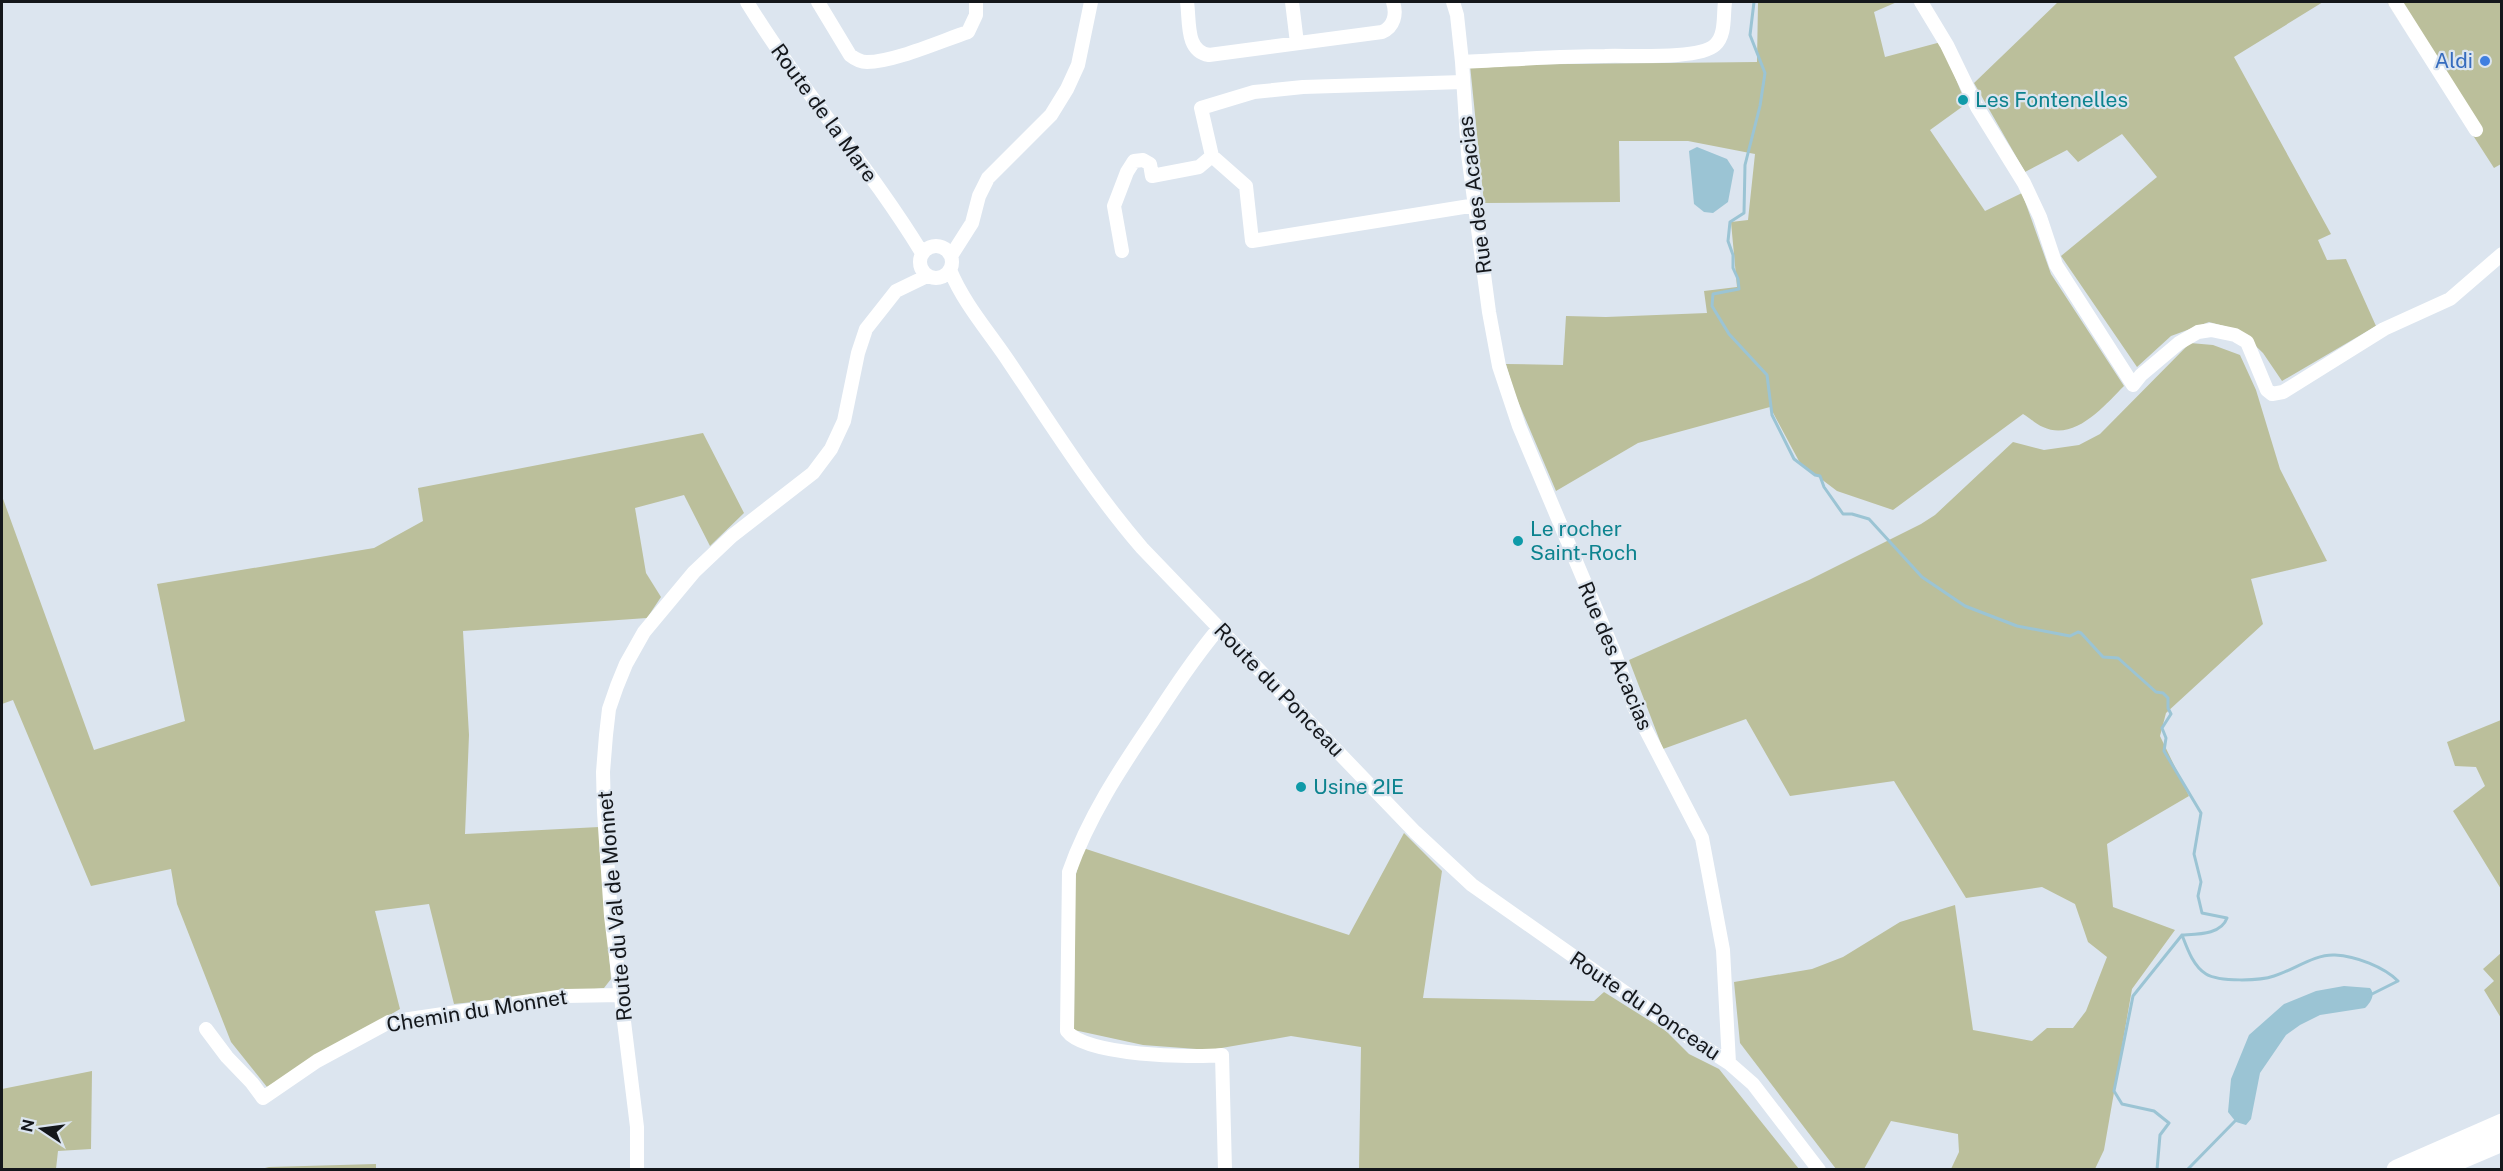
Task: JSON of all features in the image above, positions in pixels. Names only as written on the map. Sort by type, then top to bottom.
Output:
[{"type":"highway","points":[[2397,1170],[2502,1124]]},
{"type":"highway","points":[[2434,1170],[2502,1141]]},
{"type":"street","name":"Route de la Mare","points":[[747,2],[783,58],[935,262]]},
{"type":"street","points":[[818,2],[850,55],[860,61],[868,62],[968,32],[976,15],[976,2]]},
{"type":"street","points":[[935,262],[972,223],[979,196],[988,178],[1051,116],[1078,65],[1090,2]]},
{"type":"street","points":[[1187,2],[1192,45],[1201,54],[1209,55],[1382,32],[1389,29],[1394,15],[1393,2]]},
{"type":"street","points":[[1292,2],[1297,43]]},
{"type":"street","name":"Rue des Acacias","points":[[1453,2],[1462,62],[1468,154],[1499,366],[1508,395],[1615,654],[1634,707],[1702,838],[1723,950],[1729,1063]]},
{"type":"street","points":[[1462,62],[1605,56],[1654,57],[1696,52],[1714,47],[1722,35],[1725,2]]},
{"type":"street","points":[[1921,2],[1947,45],[1977,107],[2024,183],[2040,217],[2056,265],[2133,385],[2140,375],[2179,343],[2198,332],[2211,330],[2235,335],[2247,342],[2267,390],[2272,394],[2283,392],[2384,329],[2450,299],[2502,254]]},
{"type":"street","points":[[2395,2],[2476,130]]},
{"type":"street","points":[[1463,82],[1303,87],[1254,92],[1201,108],[1212,156],[1245,186],[1252,241],[1476,205]]},
{"type":"street","points":[[1122,251],[1114,206],[1127,172],[1134,161],[1143,160],[1150,164],[1152,176],[1199,167],[1212,156]]},
{"type":"street","name":"Route du Ponceau","points":[[935,262],[996,343],[1105,504],[1142,548],[1415,832],[1472,885],[1729,1063],[1753,1084],[1819,1170]]},
{"type":"street","name":"Route du Val de Monnet","points":[[637,1170],[638,1127],[611,916],[603,772],[609,709],[616,686],[644,632],[694,572],[732,536],[813,473],[831,449],[844,422],[850,402],[858,353],[866,329],[896,291],[935,262]]},
{"type":"street","points":[[1219,628],[1200,650],[1118,772],[1076,852],[1070,872],[1068,898],[1066,1000],[1067,1031],[1071,1036],[1142,1054],[1187,1058],[1222,1055],[1225,1170]]},
{"type":"street","name":"Chemin du Monnet","points":[[206,1029],[262,1098],[317,1061],[389,1022],[566,996],[621,995]]},
{"type":"green space","points":[[1758,2],[1897,2],[1874,12],[1885,57],[1941,42],[1966,104],[1930,130],[1985,211],[2022,193],[2051,274],[2124,386],[2098,411],[2078,426],[2066,430],[2040,426],[2023,414],[1893,510],[1837,491],[1800,463],[1770,407],[1638,443],[1556,491],[1514,392],[1506,364],[1563,365],[1566,316],[1606,317],[1707,313],[1704,291],[1737,287],[1731,222],[1748,220],[1755,154],[1688,141],[1619,141],[1620,202],[1484,203],[1470,65],[1757,62]]},
{"type":"green space","points":[[2058,2],[2323,2],[2234,57],[2331,234],[2318,240],[2327,260],[2346,259],[2376,326],[2282,381],[2263,353],[2239,330],[2209,322],[2171,336],[2137,367],[2061,256],[2157,177],[2122,134],[2078,162],[2067,150],[2025,172],[1974,83]]},
{"type":"green space","points":[[2387,2],[2501,2],[2501,164],[2494,168]]},
{"type":"green space","points":[[2190,343],[2213,345],[2240,355],[2256,390],[2280,469],[2327,561],[2251,579],[2263,624],[2166,713],[2160,736],[2189,796],[2107,844],[2113,907],[2175,930],[2132,989],[2104,1150],[2095,1169],[1951,1169],[1959,1152],[1958,1134],[1891,1121],[1864,1169],[1836,1169],[1740,1043],[1734,982],[1812,969],[1843,957],[1900,922],[1955,905],[1973,1030],[2032,1041],[2047,1028],[2073,1028],[2086,1011],[2107,957],[2088,942],[2075,904],[2042,887],[1966,898],[1894,781],[1790,796],[1746,719],[1663,749],[1629,660],[1809,580],[1921,524],[1935,515],[2013,442],[2044,450],[2079,445],[2100,434]]},
{"type":"green space","points":[[703,433],[744,513],[710,546],[684,495],[635,508],[646,573],[661,597],[647,618],[463,631],[469,735],[465,834],[599,827],[611,979],[604,988],[454,1004],[429,904],[375,911],[400,1009],[267,1087],[231,1042],[177,904],[171,869],[91,886],[13,700],[2,704],[2,496],[94,750],[185,721],[157,584],[374,548],[423,521],[418,488]]},
{"type":"green space","points":[[2501,720],[2501,889],[2453,811],[2485,786],[2476,767],[2455,766],[2447,742]]},
{"type":"green space","points":[[1404,833],[1442,871],[1423,998],[1594,1001],[1604,992],[1666,1031],[1689,1054],[1719,1069],[1799,1169],[1359,1169],[1361,1047],[1291,1036],[1210,1050],[1143,1045],[1074,1030],[1075,878],[1083,848],[1349,935]]},
{"type":"green space","points":[[2501,953],[2501,1018],[2484,990],[2494,981],[2483,969]]},
{"type":"green space","points":[[92,1071],[91,1149],[58,1151],[56,1169],[2,1169],[2,1089]]},
{"type":"green space","points":[[376,1164],[376,1170],[261,1169],[269,1167]]},
{"type":"water","points":[[1697,147],[1727,159],[1734,170],[1728,202],[1713,213],[1704,212],[1694,204],[1689,151]]},
{"type":"water","points":[[2344,986],[2370,988],[2372,996],[2365,1008],[2320,1015],[2286,1035],[2260,1073],[2251,1119],[2246,1125],[2236,1122],[2228,1112],[2231,1079],[2249,1035],[2284,1004],[2316,991]]},
{"type":"waterway","points":[[1754,2],[1750,35],[1765,73],[1760,106],[1745,165],[1744,213],[1730,222],[1728,241],[1739,289],[1713,294],[1712,306],[1729,334],[1767,375],[1772,415],[1794,459],[1815,475],[1820,476],[1824,487],[1843,514],[1869,519],[1922,577],[1965,606],[2017,626],[2070,636],[2081,633],[2103,657],[2118,658],[2156,692],[2163,693],[2168,698],[2168,708],[2171,714],[2162,728],[2166,738],[2164,751],[2201,813],[2194,854],[2201,882],[2198,896],[2202,913],[2227,918],[2224,924],[2214,931],[2182,935],[2133,996],[2114,1091],[2122,1104],[2154,1111],[2169,1123],[2160,1135],[2157,1170]]},
{"type":"waterway","points":[[2182,935],[2197,966],[2212,977],[2240,980],[2268,978],[2319,957],[2335,955],[2369,963],[2398,981],[2368,996]]},
{"type":"waterway","points":[[2187,1170],[2237,1119]]},
{"type":"place","name":"Aldi","points":[[2485,61]]},
{"type":"place","name":"Les Fontenelles","points":[[1963,100]]},
{"type":"place","name":"Le rocher Saint-Roch","points":[[1518,541]]},
{"type":"place","name":"Usine 2IE","points":[[1301,787]]}]
